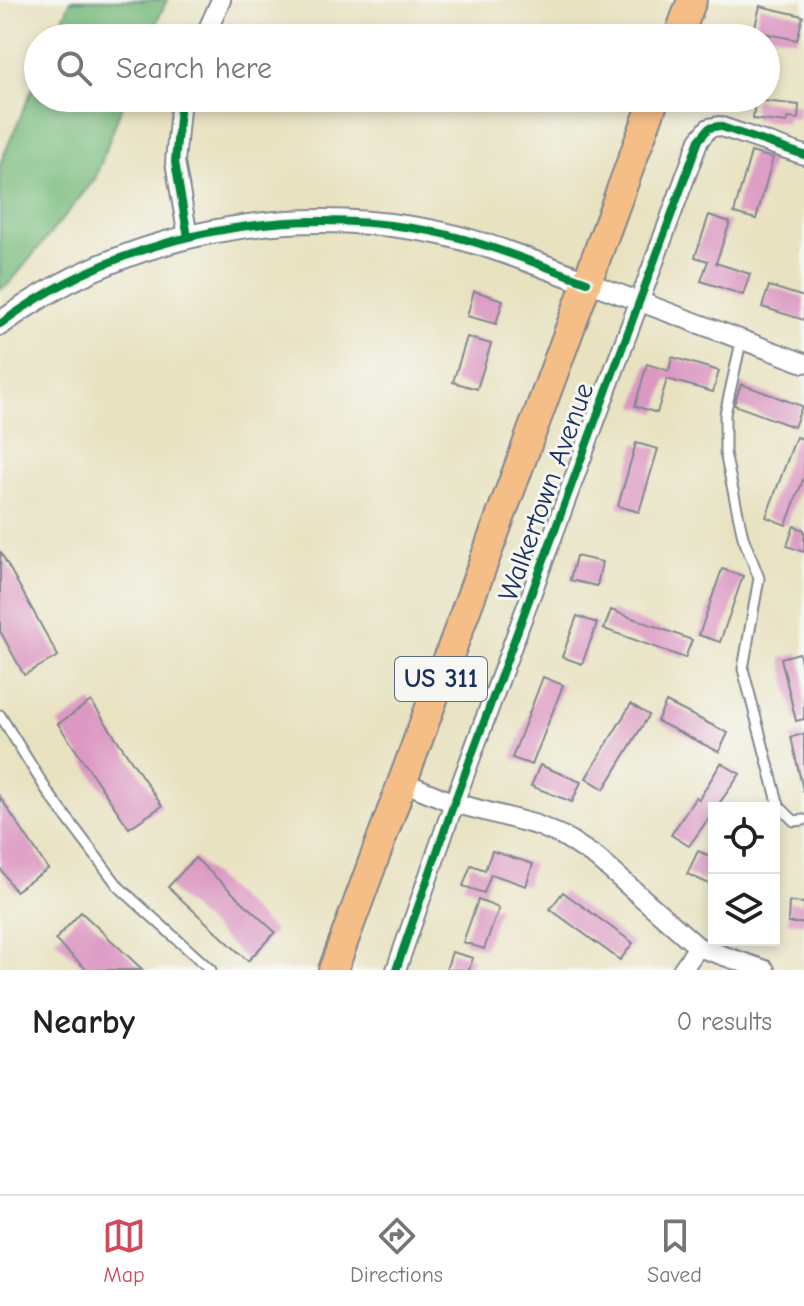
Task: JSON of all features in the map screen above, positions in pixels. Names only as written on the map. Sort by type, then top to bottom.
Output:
[{"type":"main road","points":[[683,24],[692,0]]},
{"type":"main road","name":"US 311","points":[[333,970],[650,112]]},
{"type":"street","points":[[210,24],[221,0]]},
{"type":"street","points":[[180,112],[175,162],[188,237]]},
{"type":"street","name":"Walkertown Avenue","points":[[396,970],[454,803],[703,133],[719,126],[804,155]]},
{"type":"street","points":[[0,324],[80,277],[188,237],[250,225],[300,221],[389,225],[439,233],[587,282],[804,363]]},
{"type":"street","points":[[403,782],[454,803],[537,825],[565,837],[597,858],[698,947],[765,970]]},
{"type":"street","points":[[682,970],[698,947]]},
{"type":"lane","points":[[741,342],[725,427],[725,453],[743,537],[759,578],[743,669],[779,806],[794,821],[804,820]]},
{"type":"lane","points":[[0,715],[49,794],[119,887],[211,970]]},
{"type":"green space","points":[[71,0],[167,0],[156,24],[61,24]]},
{"type":"green space","points":[[24,108],[24,112],[120,112],[95,179],[9,284],[0,289],[0,164]]},
{"type":"building","points":[[760,6],[803,16],[797,40],[780,36],[780,24],[756,24]]},
{"type":"building","points":[[780,103],[799,105],[798,119],[787,118],[787,123],[753,119],[754,112],[780,112]]},
{"type":"building","points":[[751,152],[773,158],[756,219],[734,213]]},
{"type":"building","points":[[709,215],[730,222],[716,263],[750,274],[743,295],[701,281],[708,261],[695,257]]},
{"type":"building","points":[[769,286],[804,297],[804,320],[762,307]]},
{"type":"building","points":[[474,291],[503,300],[496,324],[467,316]]},
{"type":"building","points":[[467,337],[491,344],[477,389],[453,382]]},
{"type":"building","points":[[672,357],[719,371],[713,392],[667,379],[657,413],[635,406],[647,364],[669,371]]},
{"type":"building","points":[[741,384],[802,406],[794,427],[734,405]]},
{"type":"building","points":[[796,437],[804,439],[804,477],[786,525],[766,517]]},
{"type":"building","points":[[636,443],[658,449],[639,512],[618,506]]},
{"type":"building","points":[[794,526],[804,530],[804,552],[787,546]]},
{"type":"building","points":[[0,551],[58,656],[24,675],[0,631]]},
{"type":"building","points":[[576,556],[602,562],[597,586],[570,580]]},
{"type":"building","points":[[722,569],[743,576],[720,642],[699,635]]},
{"type":"building","points":[[611,610],[692,640],[685,658],[604,629]]},
{"type":"building","points":[[577,616],[597,623],[582,664],[562,657]]},
{"type":"building","points":[[799,653],[804,674],[804,719],[796,721],[781,658]]},
{"type":"building","points":[[543,677],[563,685],[532,765],[512,758]]},
{"type":"building","points":[[91,701],[162,806],[129,828],[58,724]]},
{"type":"building","points":[[666,702],[728,733],[719,752],[657,721]]},
{"type":"building","points":[[631,704],[649,715],[604,789],[586,778]]},
{"type":"building","points":[[804,734],[804,789],[803,790],[791,737]]},
{"type":"building","points":[[721,763],[740,774],[720,802],[708,802],[708,819],[689,846],[671,835],[696,797],[699,799]]},
{"type":"building","points":[[540,765],[581,782],[572,802],[531,786]]},
{"type":"building","points":[[0,797],[48,869],[15,891],[0,868]]},
{"type":"building","points":[[492,851],[533,864],[526,886],[491,874],[484,893],[463,886],[471,865],[485,870]]},
{"type":"building","points":[[698,851],[708,855],[708,883],[687,874]]},
{"type":"building","points":[[195,858],[275,932],[248,961],[168,887]]},
{"type":"building","points":[[563,892],[633,943],[620,960],[550,909]]},
{"type":"building","points":[[478,900],[499,908],[484,949],[463,942]]},
{"type":"building","points":[[789,902],[804,903],[804,923],[788,923]]},
{"type":"building","points":[[81,912],[143,970],[87,970],[55,940]]},
{"type":"building","points":[[452,952],[473,958],[469,970],[446,970]]},
{"type":"cycle path","points":[[180,112],[175,162],[188,237]]},
{"type":"cycle path","points":[[396,970],[454,803],[699,140],[709,128],[719,126],[804,155]]},
{"type":"cycle path","points":[[0,324],[45,294],[94,269],[144,250],[197,235],[304,221],[358,222],[434,232],[501,250],[587,282]]}]
